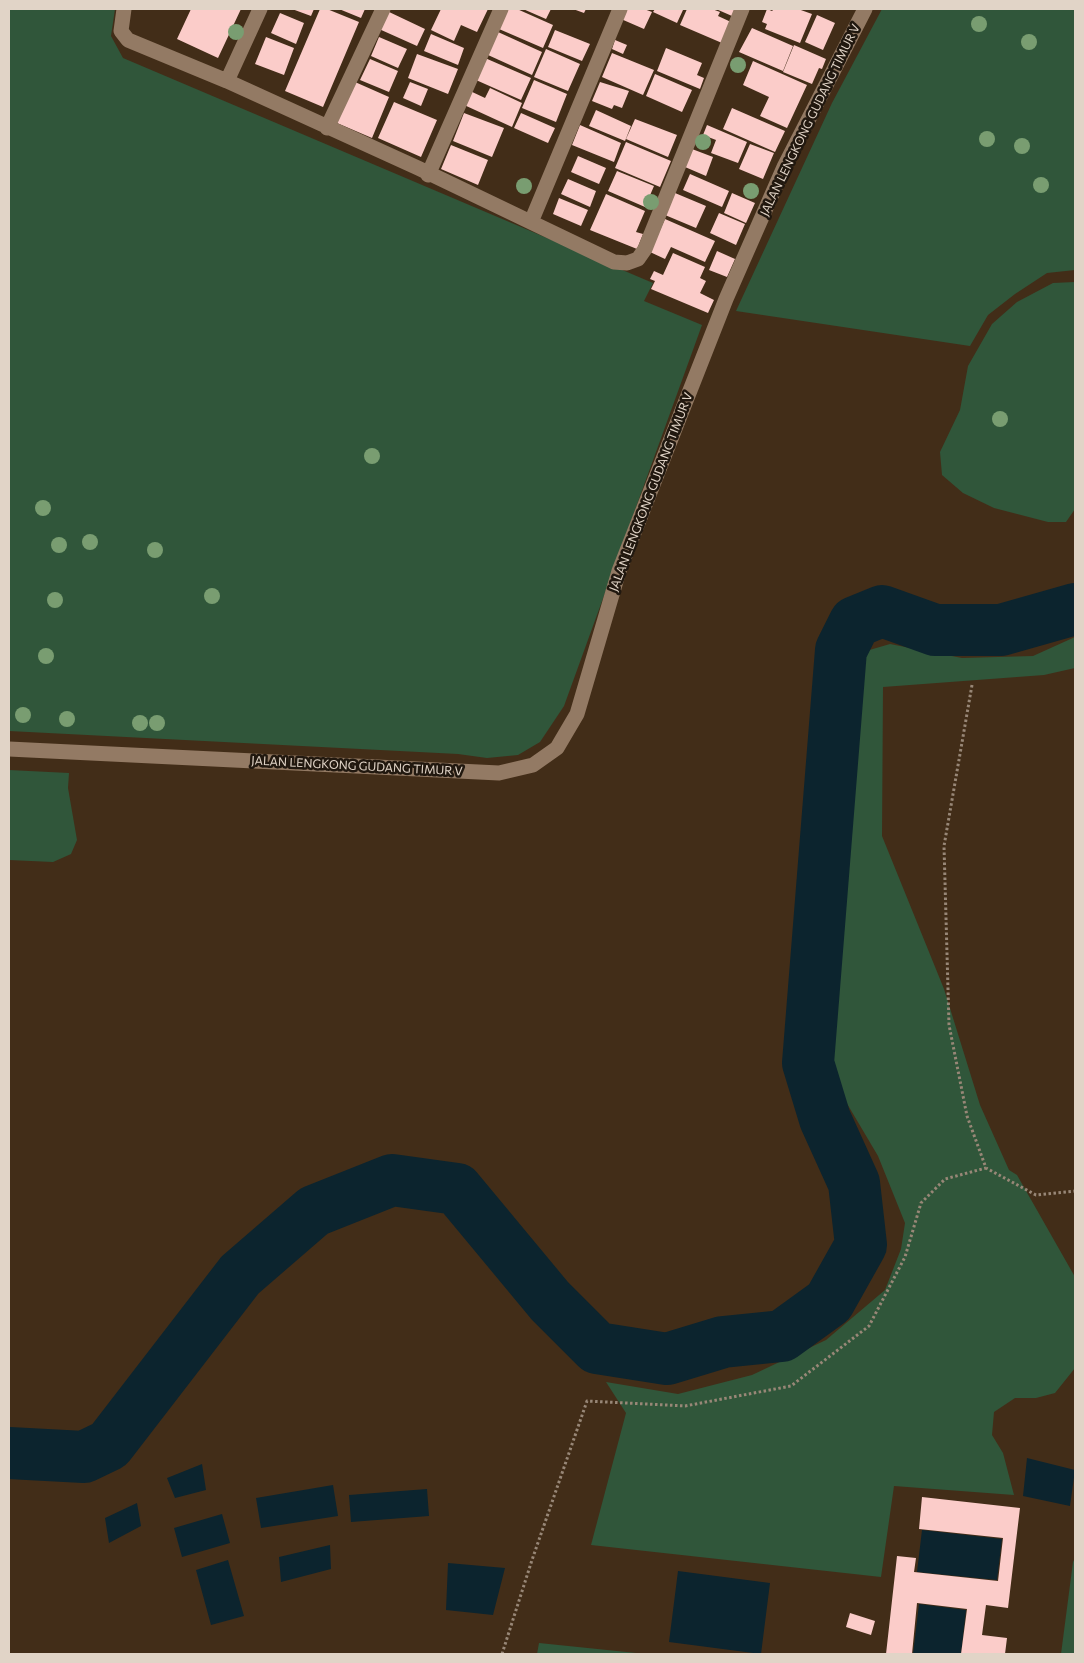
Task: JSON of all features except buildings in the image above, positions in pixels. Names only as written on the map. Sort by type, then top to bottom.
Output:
[{"type":"street","points":[[124,9],[121,31],[128,40],[227,81],[614,262],[627,264],[638,259],[645,249],[742,9]]},
{"type":"street","points":[[227,81],[260,9]]},
{"type":"street","points":[[327,128],[382,9]]},
{"type":"street","points":[[428,174],[501,9]]},
{"type":"street","points":[[531,222],[620,9]]},
{"type":"street","name":"JALAN LENGKONG GUDANG TIMUR V","points":[[9,749],[500,773],[533,765],[557,748],[577,714],[619,572],[726,299],[784,167],[865,9]]},
{"type":"path","points":[[972,685],[944,846],[949,1025],[967,1116],[986,1168],[1036,1195],[1075,1191]]},
{"type":"path","points":[[502,1654],[587,1401],[685,1406],[791,1386],[869,1326],[905,1257],[921,1203],[945,1179],[986,1168]]},
{"type":"green space","points":[[9,9],[115,9],[111,36],[123,58],[653,283],[644,301],[702,325],[564,706],[540,742],[518,755],[487,758],[458,754],[9,731]]},
{"type":"green space","points":[[882,9],[1075,9],[1075,270],[1047,273],[1015,294],[988,315],[970,346],[736,311],[832,103]]},
{"type":"green space","points":[[1075,282],[1075,509],[1066,522],[1048,522],[994,508],[963,493],[942,475],[940,452],[960,410],[968,366],[992,324],[1017,302],[1053,283]]},
{"type":"green space","points":[[1075,637],[1075,668],[1044,675],[883,687],[882,836],[944,989],[980,1105],[1009,1170],[1017,1175],[1075,1277],[1075,1368],[1055,1393],[1036,1398],[1015,1398],[994,1412],[992,1435],[1003,1453],[1014,1495],[894,1486],[881,1577],[591,1545],[626,1413],[606,1382],[678,1394],[752,1375],[826,1340],[885,1290],[901,1249],[905,1223],[878,1156],[836,1085],[822,1053],[856,680],[866,651],[890,644],[962,658],[1033,656]]},
{"type":"green space","points":[[9,770],[69,773],[68,788],[77,840],[71,854],[53,862],[9,860]]},
{"type":"green space","points":[[1075,1558],[1075,1654],[1061,1654],[1073,1562]]},
{"type":"green space","points":[[539,1643],[646,1654],[537,1654]]},
{"type":"water","points":[[1027,1458],[1075,1470],[1070,1506],[1023,1496]]},
{"type":"water","points":[[202,1464],[206,1490],[175,1498],[167,1478]]},
{"type":"water","points":[[333,1485],[338,1516],[261,1528],[256,1498]]},
{"type":"water","points":[[427,1489],[429,1516],[351,1522],[349,1495]]},
{"type":"water","points":[[137,1503],[141,1526],[109,1543],[105,1518]]},
{"type":"water","points":[[222,1514],[230,1543],[182,1557],[174,1528]]},
{"type":"water","points":[[922,1530],[1002,1539],[997,1580],[917,1572]]},
{"type":"water","points":[[330,1545],[331,1569],[281,1582],[279,1557]]},
{"type":"water","points":[[228,1560],[244,1616],[211,1625],[196,1570]]},
{"type":"water","points":[[448,1563],[505,1568],[493,1615],[446,1610]]},
{"type":"water","points":[[678,1571],[770,1583],[761,1654],[669,1642]]},
{"type":"water","points":[[919,1604],[966,1610],[961,1654],[913,1654]]},
{"type":"waterway","points":[[9,1453],[84,1457],[109,1445],[240,1275],[314,1211],[392,1180],[457,1189],[550,1301],[597,1348],[667,1359],[723,1342],[782,1336],[829,1302],[861,1245],[854,1183],[825,1119],[808,1063],[841,650],[855,622],[882,611],[935,630],[1001,630],[1075,609]]}]
